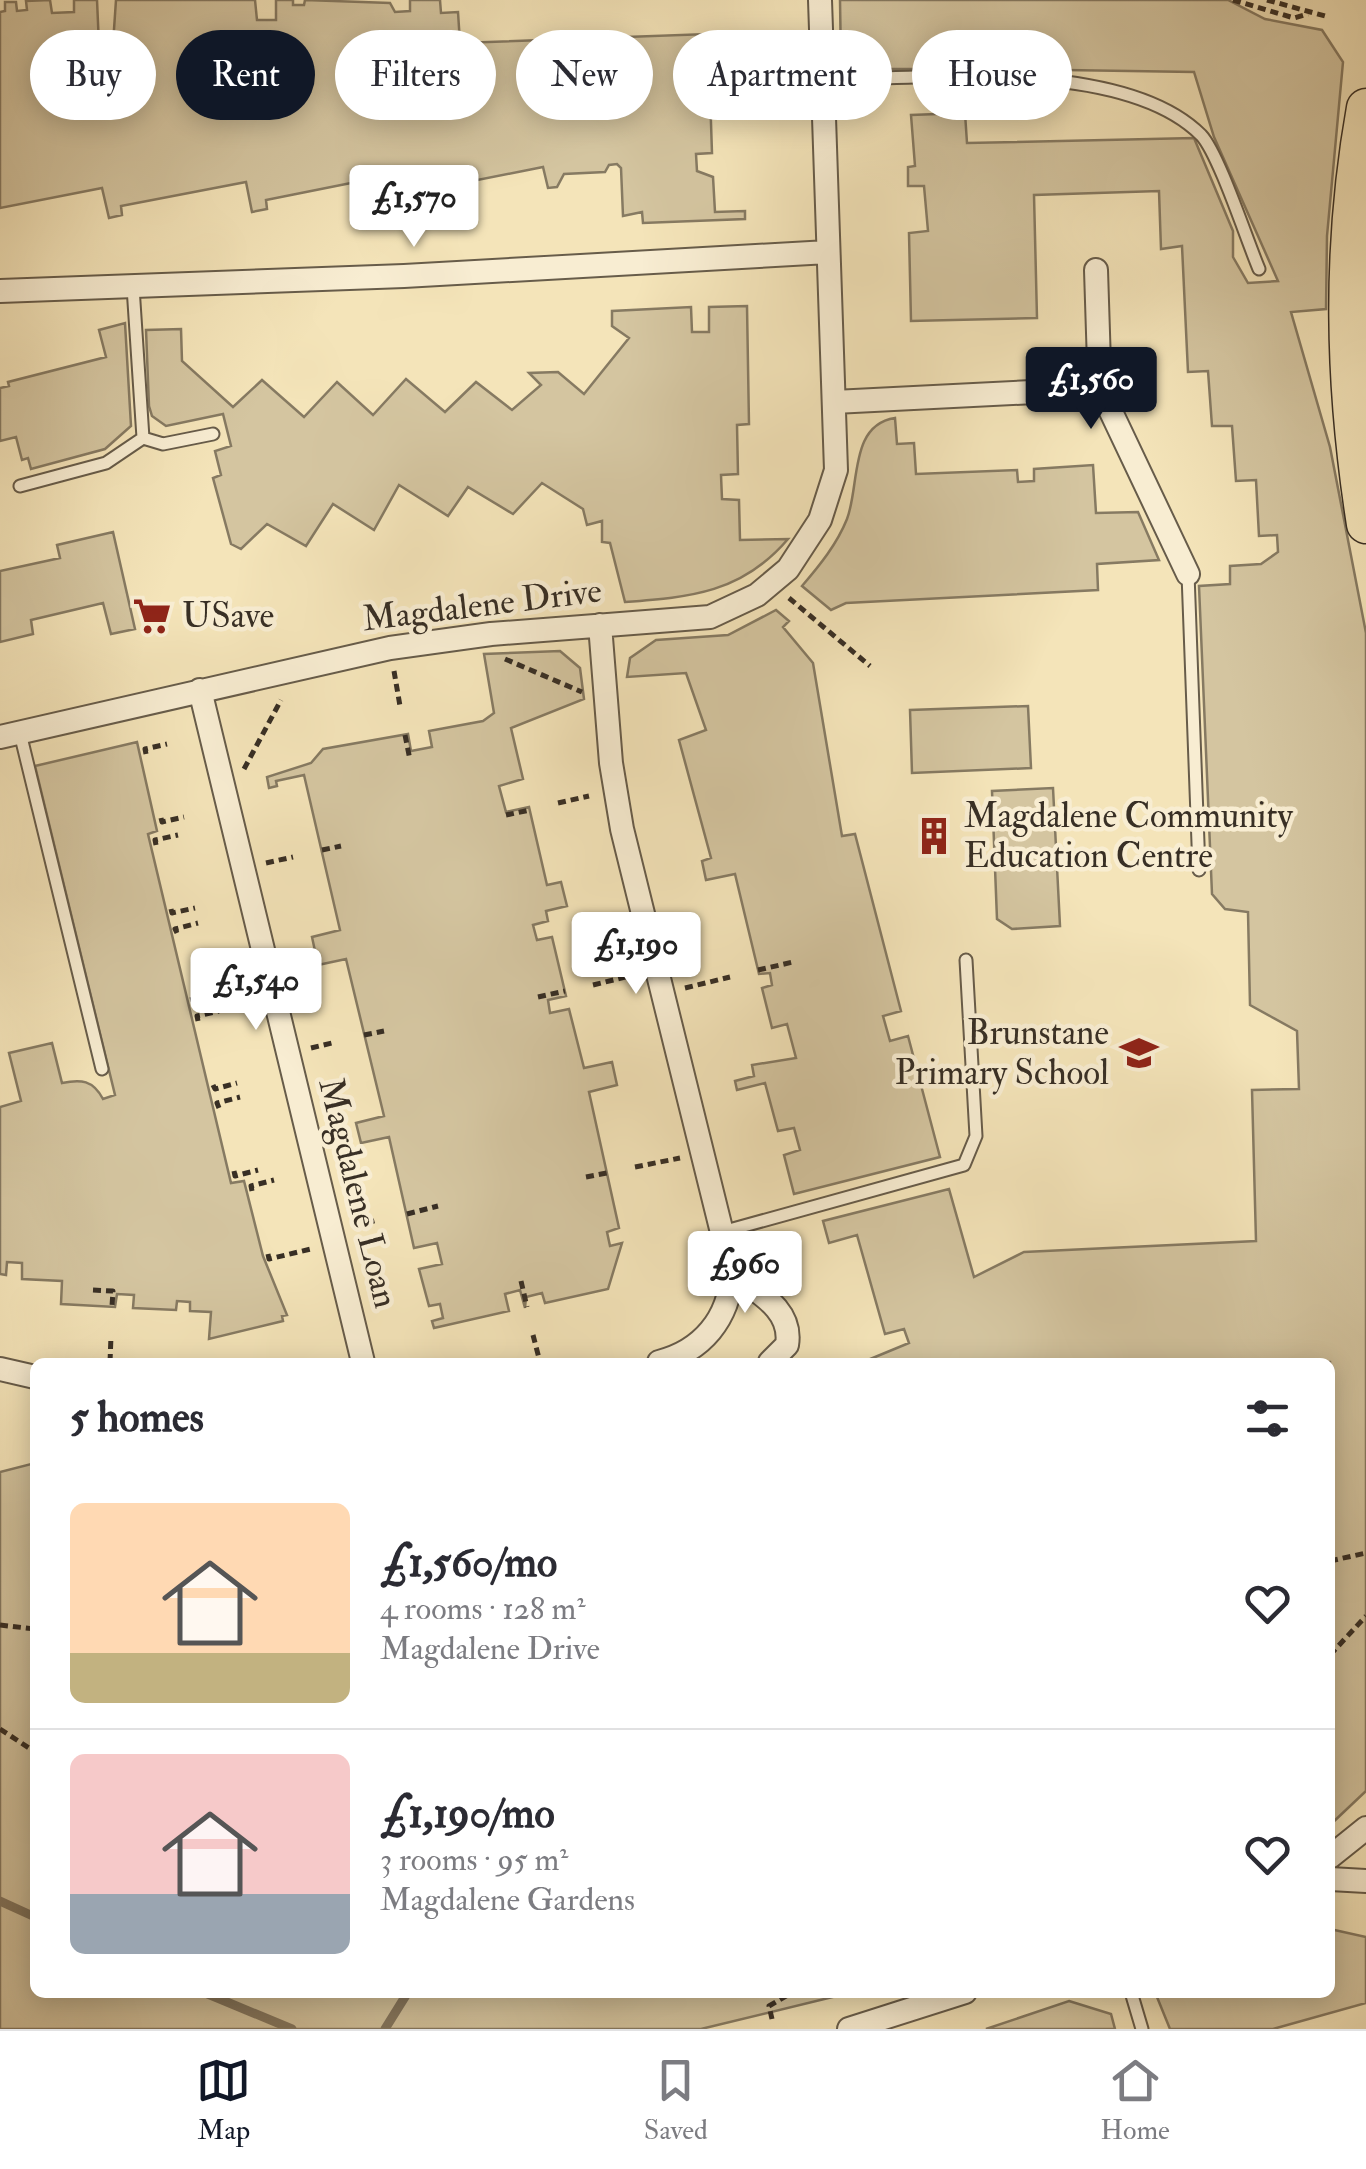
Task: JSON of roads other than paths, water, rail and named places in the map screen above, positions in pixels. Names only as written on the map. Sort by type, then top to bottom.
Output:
[{"type":"main road","points":[[1366,108],[1346,289],[1351,428],[1366,524]]},
{"type":"street","name":"Magdalene Drive","points":[[820,0],[821,30]]},
{"type":"street","name":"Magdalene Drive","points":[[10,735],[390,648],[491,634],[710,617],[734,609],[772,582],[803,551],[830,496],[836,470],[823,120]]},
{"type":"street","points":[[0,291],[582,268],[828,252]]},
{"type":"street","points":[[1093,390],[1099,364],[1096,270]]},
{"type":"street","points":[[834,402],[1093,390],[1104,397],[1188,574]]},
{"type":"street","points":[[600,625],[614,790],[732,1273],[730,1293],[697,1358]]},
{"type":"street","name":"Magdalene Loan","points":[[200,690],[362,1358]]},
{"type":"street","points":[[732,1273],[776,1307],[786,1323],[787,1346],[774,1358]]},
{"type":"street","points":[[0,1368],[30,1376]]},
{"type":"street","points":[[1335,1852],[1366,1828]]},
{"type":"street","points":[[1335,1879],[1366,1881]]},
{"type":"street","points":[[849,2029],[945,1998]]},
{"type":"lane","points":[[892,81],[1086,83],[1156,104],[1204,138],[1259,269]]},
{"type":"lane","points":[[134,287],[143,438]]},
{"type":"lane","points":[[143,438],[163,444],[213,434]]},
{"type":"lane","points":[[20,486],[106,463],[143,438]]},
{"type":"lane","points":[[1188,574],[1199,870]]},
{"type":"lane","points":[[10,735],[102,1069]]},
{"type":"lane","points":[[722,1232],[945,1174],[964,1164],[973,1152],[976,1136],[966,960]]},
{"type":"lane","points":[[1133,1998],[1142,2029]]},
{"type":"waterway","points":[[0,1901],[30,1915]]},
{"type":"waterway","points":[[217,1998],[292,2029]]},
{"type":"waterway","points":[[385,2029],[404,1998]]},
{"type":"place","name":"USave","points":[[152,616]]},
{"type":"place","name":"Magdalene Community Education Centre","points":[[934,836]]},
{"type":"place","name":"Brunstane Primary School","points":[[1139,1053]]}]
